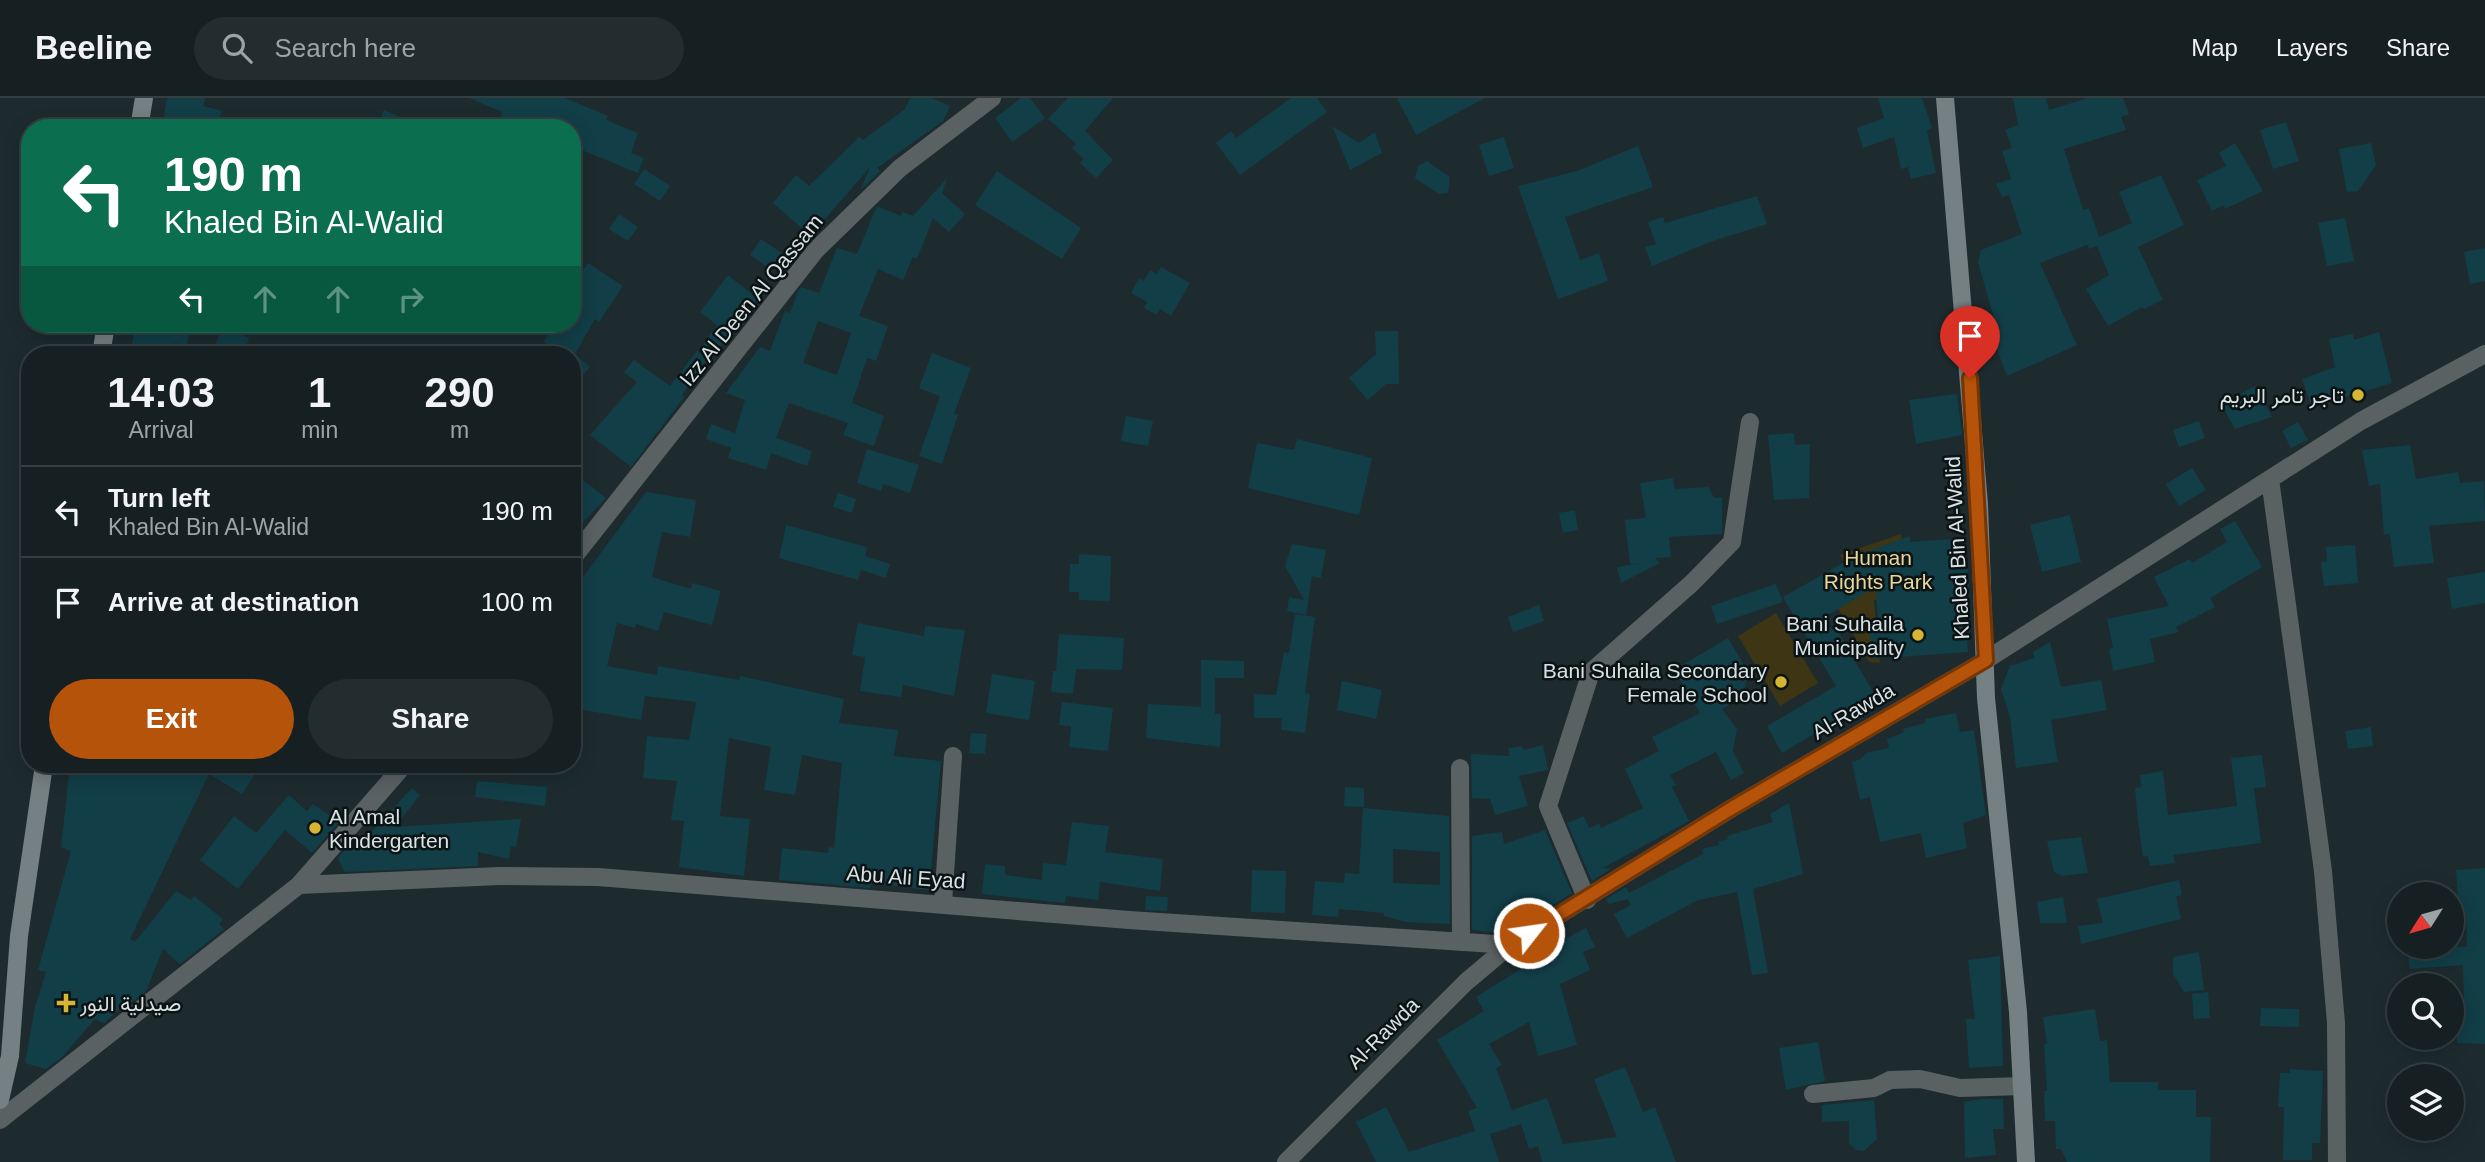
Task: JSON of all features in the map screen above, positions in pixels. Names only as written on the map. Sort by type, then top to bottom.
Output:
[{"type":"street","points":[[140,119],[144,98]]},
{"type":"street","name":"Izz Al Deen Al Qassam","points":[[581,548],[816,250],[900,168],[992,98]]},
{"type":"street","name":"Khaled Bin Al-Walid","points":[[1945,98],[1974,436],[1986,698],[2018,1012],[2026,1162]]},
{"type":"street","name":"Al-Rawda","points":[[1286,1162],[1466,982],[1510,945],[1587,900],[1732,808],[1986,660],[2361,421],[2485,354]]},
{"type":"street","points":[[1587,900],[1548,806],[1591,671],[1692,583],[1732,542],[1750,422]]},
{"type":"street","points":[[2270,480],[2323,871],[2336,1023],[2337,1162]]},
{"type":"street","points":[[943,903],[953,756]]},
{"type":"street","points":[[1460,768],[1461,942]]},
{"type":"street","points":[[0,1100],[10,1056],[19,936],[43,773]]},
{"type":"street","points":[[0,1120],[299,885],[397,773]]},
{"type":"street","name":"Abu Ali Eyad","points":[[299,885],[499,876],[598,877],[1129,920],[1510,945]]},
{"type":"street","points":[[1813,1094],[1874,1088],[1890,1080],[1920,1079],[1961,1088],[2022,1086]]},
{"type":"green space","name":"Human Rights Park","points":[[1901,534],[1906,597],[1874,600],[1880,663],[1869,662],[1836,605],[1860,591],[1840,555]]},
{"type":"green space","points":[[1776,613],[1818,683],[1780,706],[1738,636]]},
{"type":"building","points":[[167,98],[205,98],[203,106],[222,111],[219,119],[164,119]]},
{"type":"building","points":[[469,98],[565,98],[608,116],[606,120],[638,133],[631,153],[644,158],[638,173],[581,150],[581,119],[499,119],[502,112]]},
{"type":"building","points":[[910,98],[932,98],[950,106],[943,121],[877,168],[880,171],[860,191],[870,167],[825,219],[819,216],[807,233],[773,203],[796,175],[809,186],[859,137],[863,140],[905,109]]},
{"type":"building","points":[[1021,98],[1030,98],[1045,118],[1012,142],[995,118]]},
{"type":"building","points":[[1068,98],[1113,98],[1085,131],[1113,160],[1096,178],[1080,163],[1084,159],[1072,148],[1076,144],[1048,119]]},
{"type":"building","points":[[1291,98],[1317,98],[1327,112],[1240,175],[1216,143],[1231,131],[1236,138]]},
{"type":"building","points":[[1397,98],[1485,98],[1416,135]]},
{"type":"building","points":[[1878,98],[1922,98],[1932,128],[1927,130],[1936,173],[1911,179],[1908,167],[1901,169],[1894,137],[1863,148],[1857,128],[1884,118]]},
{"type":"building","points":[[2013,98],[2046,98],[2049,110],[2088,98],[2123,98],[2129,114],[2121,117],[2126,130],[2064,149],[2083,210],[2089,208],[2099,237],[2132,223],[2119,192],[2161,175],[2184,225],[2138,247],[2163,300],[2144,309],[2142,307],[2108,326],[2086,289],[2109,275],[2097,246],[2089,249],[2087,245],[2040,263],[2077,345],[2007,376],[1995,344],[1997,329],[1978,262],[1981,250],[2022,234],[2009,195],[2002,197],[1996,184],[2011,179],[2002,151],[2012,148],[2005,130],[2018,125]]},
{"type":"building","points":[[384,110],[404,119],[380,119]]},
{"type":"building","points":[[2286,122],[2299,161],[2273,169],[2260,130]]},
{"type":"building","points":[[1332,126],[1359,143],[1375,132],[1382,153],[1350,170]]},
{"type":"building","points":[[1504,137],[1514,168],[1489,176],[1479,145]]},
{"type":"building","points":[[2235,143],[2263,191],[2225,209],[2224,205],[2212,211],[2197,180],[2226,166],[2219,153]]},
{"type":"building","points":[[2371,143],[2376,165],[2358,191],[2347,192],[2339,149]]},
{"type":"building","points":[[1638,146],[1653,187],[1565,217],[1580,260],[1599,253],[1608,281],[1558,299],[1518,186],[1577,171]]},
{"type":"building","points":[[1427,161],[1450,177],[1448,193],[1439,194],[1415,178],[1418,166]]},
{"type":"building","points":[[644,169],[670,186],[660,201],[634,184]]},
{"type":"building","points":[[997,171],[1081,228],[1062,259],[975,205]]},
{"type":"building","points":[[947,178],[942,193],[965,214],[949,232],[933,218],[917,259],[913,257],[903,280],[878,269],[859,316],[888,326],[876,361],[867,358],[852,403],[884,416],[874,446],[843,435],[848,423],[789,403],[776,438],[812,451],[807,466],[771,453],[766,470],[728,458],[731,448],[706,439],[711,424],[735,433],[745,400],[726,393],[760,347],[770,351],[785,311],[790,313],[801,287],[819,293],[837,248],[857,254],[877,206],[901,216],[902,212],[913,216]],"holes":[[[818,321],[851,333],[837,375],[803,363]]]},
{"type":"building","points":[[1757,196],[1767,224],[1710,242],[1652,266],[1645,247],[1656,244],[1648,222],[1663,217],[1665,223]]},
{"type":"building","points":[[619,214],[638,227],[628,241],[609,229]]},
{"type":"building","points":[[2345,218],[2354,261],[2327,266],[2318,223]]},
{"type":"building","points":[[761,239],[782,253],[770,269],[750,255]]},
{"type":"building","points":[[2485,248],[2485,281],[2470,284],[2464,252]]},
{"type":"building","points":[[588,263],[623,286],[599,322],[595,319],[580,346],[551,346],[544,342],[550,333],[581,333],[581,274]]},
{"type":"building","points":[[1161,267],[1190,283],[1171,316],[1160,309],[1157,315],[1144,308],[1147,302],[1131,293],[1139,278],[1144,281],[1150,270],[1157,274]]},
{"type":"building","points":[[728,275],[758,299],[715,353],[703,345],[717,325],[700,312]]},
{"type":"building","points":[[1375,331],[1398,331],[1399,384],[1386,384],[1368,400],[1349,378],[1376,354]]},
{"type":"building","points":[[2379,332],[2392,383],[2312,407],[2302,379],[2335,367],[2329,339],[2353,334],[2354,340]]},
{"type":"building","points":[[134,333],[190,333],[186,346],[175,343],[174,346],[132,346]]},
{"type":"building","points":[[220,333],[236,333],[249,338],[246,346],[215,346]]},
{"type":"building","points":[[697,351],[708,359],[682,395],[684,397],[631,467],[590,435],[637,382],[624,372],[634,360],[670,386]]},
{"type":"building","points":[[932,353],[971,368],[954,414],[958,415],[942,464],[919,456],[940,396],[919,388]]},
{"type":"building","points":[[581,359],[590,367],[581,378]]},
{"type":"building","points":[[2255,386],[2272,417],[2235,429],[2221,404]]},
{"type":"building","points":[[1957,394],[1962,435],[1916,444],[1909,400]]},
{"type":"building","points":[[1126,416],[1153,421],[1148,446],[1121,441]]},
{"type":"building","points":[[2199,421],[2205,438],[2179,447],[2173,430]]},
{"type":"building","points":[[2298,422],[2308,440],[2291,448],[2282,431]]},
{"type":"building","points":[[1794,433],[1795,445],[1810,444],[1809,498],[1774,500],[1768,435]]},
{"type":"building","points":[[1297,439],[1372,458],[1359,515],[1248,488],[1257,443],[1294,450]]},
{"type":"building","points":[[2410,445],[2416,479],[2458,472],[2460,483],[2484,481],[2485,521],[2429,526],[2434,563],[2394,567],[2390,534],[2384,535],[2380,484],[2369,486],[2362,450]]},
{"type":"building","points":[[867,449],[919,465],[910,493],[883,484],[881,491],[857,483]]},
{"type":"building","points":[[2192,468],[2206,490],[2179,506],[2166,484]]},
{"type":"building","points":[[1673,478],[1675,489],[1709,487],[1714,498],[1722,497],[1722,534],[1669,537],[1671,557],[1655,558],[1660,563],[1621,583],[1617,567],[1639,563],[1630,564],[1625,520],[1646,518],[1640,483]]},
{"type":"building","points":[[581,479],[606,498],[581,524]]},
{"type":"building","points":[[646,492],[696,500],[690,537],[662,532],[652,577],[691,589],[692,583],[721,591],[712,625],[664,612],[658,631],[636,624],[635,628],[617,623],[607,666],[657,675],[658,666],[739,680],[740,676],[768,682],[844,699],[839,723],[898,730],[894,756],[941,761],[929,890],[871,883],[870,888],[779,880],[782,848],[828,853],[829,847],[834,848],[842,763],[802,755],[795,795],[764,790],[771,747],[729,738],[720,816],[750,819],[744,876],[679,867],[684,821],[671,820],[677,781],[643,778],[647,736],[689,740],[696,702],[645,696],[641,720],[581,710],[581,580]]},
{"type":"building","points":[[838,493],[856,499],[852,513],[833,507]]},
{"type":"building","points":[[1575,510],[1578,530],[1563,533],[1559,513]]},
{"type":"building","points":[[2070,515],[2081,562],[2042,572],[2030,525]]},
{"type":"building","points":[[2235,521],[2262,567],[2210,598],[2215,607],[2176,627],[2179,632],[2150,639],[2155,662],[2113,671],[2109,649],[2113,648],[2107,619],[2169,606],[2154,577],[2190,559],[2192,563],[2227,542],[2220,529]]},
{"type":"building","points":[[786,525],[867,547],[865,556],[890,564],[886,578],[861,570],[858,580],[779,558]]},
{"type":"building","points":[[1910,536],[1910,542],[1965,538],[1969,589],[1964,590],[1968,652],[1872,659],[1869,626],[1878,626],[1876,587],[1802,630],[1783,597],[1857,555]]},
{"type":"building","points":[[1292,544],[1326,550],[1321,578],[1312,576],[1306,615],[1287,611],[1289,597],[1304,600],[1285,566]]},
{"type":"building","points":[[2355,545],[2358,583],[2324,586],[2321,562],[2327,561],[2326,547]]},
{"type":"building","points":[[1079,554],[1111,556],[1110,601],[1079,600],[1079,592],[1069,592],[1070,564],[1079,564]]},
{"type":"building","points":[[2485,572],[2485,603],[2452,609],[2447,578]]},
{"type":"building","points":[[1776,584],[1783,602],[1717,624],[1711,606]]},
{"type":"building","points":[[1539,605],[1544,621],[1513,632],[1508,617]]},
{"type":"building","points":[[1295,614],[1315,617],[1305,693],[1310,694],[1305,733],[1281,730],[1282,718],[1254,718],[1254,694],[1276,695],[1284,652],[1289,653]]},
{"type":"building","points":[[858,623],[924,636],[925,626],[965,630],[954,696],[903,685],[901,697],[860,691],[865,657],[852,655]]},
{"type":"building","points":[[1836,628],[1876,697],[1782,753],[1767,726],[1836,686],[1803,631]]},
{"type":"building","points":[[1059,634],[1124,638],[1122,670],[1076,669],[1073,694],[1051,692]]},
{"type":"building","points":[[1728,638],[1748,672],[1743,697],[1722,709],[1737,729],[1733,751],[1744,773],[1731,780],[1716,752],[1670,775],[1676,785],[1672,787],[1689,821],[1603,868],[1611,869],[1592,881],[1567,823],[1584,816],[1589,828],[1599,824],[1601,828],[1643,808],[1625,769],[1659,751],[1652,737],[1700,713],[1674,670]]},
{"type":"building","points":[[2050,642],[2061,687],[2101,680],[2107,710],[2051,720],[2058,762],[2016,768],[2010,717],[2001,689],[2010,666],[2034,658],[2033,652]]},
{"type":"building","points":[[1201,660],[1244,661],[1244,678],[1215,678],[1215,714],[1221,714],[1220,747],[1146,738],[1148,704],[1201,707]]},
{"type":"building","points":[[992,674],[1035,681],[1029,720],[986,713]]},
{"type":"building","points":[[1342,681],[1382,690],[1376,719],[1337,710]]},
{"type":"building","points":[[1062,702],[1113,708],[1108,751],[1069,747],[1071,726],[1059,725]]},
{"type":"building","points":[[1956,713],[1960,732],[1974,730],[1986,815],[1963,823],[1967,848],[1926,858],[1921,833],[1880,842],[1870,797],[1860,800],[1852,762],[1861,759],[1866,753],[1889,748],[1887,739],[1904,732],[1903,729],[1925,723],[1925,719]]},
{"type":"building","points":[[2371,727],[2373,746],[2348,749],[2345,731]]},
{"type":"building","points":[[971,733],[987,734],[985,754],[969,753]]},
{"type":"building","points":[[1543,745],[1548,770],[1519,776],[1528,806],[1495,815],[1490,799],[1472,798],[1471,754],[1510,756],[1508,748],[1522,746],[1523,750]]},
{"type":"building","points":[[2262,755],[2266,787],[2254,788],[2261,843],[2173,855],[2175,863],[2150,866],[2148,856],[2143,857],[2138,822],[2135,788],[2141,787],[2140,775],[2163,771],[2168,815],[2237,806],[2231,758]]},
{"type":"building","points":[[69,773],[255,773],[242,794],[209,774],[130,939],[135,942],[176,891],[191,900],[194,896],[223,919],[219,924],[224,929],[180,964],[163,949],[146,991],[104,1023],[95,1019],[62,1057],[46,1069],[25,1063],[35,1007],[46,972],[38,970],[71,851],[61,847]]},
{"type":"building","points":[[477,781],[547,787],[545,806],[475,797]]},
{"type":"building","points":[[1345,787],[1364,788],[1364,807],[1344,806]]},
{"type":"building","points":[[412,788],[420,795],[395,827],[521,819],[516,847],[511,846],[509,859],[478,852],[478,866],[344,872],[338,858],[356,837],[362,842]]},
{"type":"building","points":[[289,795],[307,811],[313,804],[339,822],[312,853],[285,830],[238,889],[200,860],[234,816],[256,833]]},
{"type":"building","points":[[1789,803],[1803,874],[1753,889],[1768,973],[1752,975],[1737,892],[1698,900],[1627,938],[1614,914],[1631,905],[1628,899],[1609,904],[1606,899],[1626,887],[1629,893],[1703,854],[1702,849],[1719,845],[1718,842],[1728,839],[1727,836],[1773,822],[1770,814]]},
{"type":"building","points":[[1363,808],[1449,816],[1450,924],[1406,922],[1384,916],[1384,913],[1339,909],[1338,917],[1312,915],[1315,881],[1344,883],[1345,873],[1359,874]],"holes":[[[1393,849],[1440,852],[1440,885],[1393,883]]]},
{"type":"building","points":[[1072,822],[1109,826],[1105,852],[1163,859],[1160,891],[1100,882],[1098,900],[1066,896],[1065,903],[982,894],[985,864],[1005,866],[1005,875],[1042,880],[1043,863],[1066,865]]},
{"type":"building","points":[[1545,830],[1572,893],[1550,907],[1524,915],[1526,922],[1515,929],[1499,933],[1472,930],[1472,836],[1502,832],[1504,844]]},
{"type":"building","points":[[2081,837],[2088,873],[2062,876],[2054,872],[2047,841]]},
{"type":"building","points":[[2485,868],[2485,1044],[2464,1043],[2463,965],[2410,969],[2409,959],[2464,959],[2464,947],[2467,947],[2464,882],[2457,882],[2456,870]]},
{"type":"building","points":[[1252,870],[1286,871],[1285,913],[1251,912]]},
{"type":"building","points":[[2179,880],[2182,895],[2176,897],[2181,919],[2081,944],[2078,926],[2103,923],[2097,899]]},
{"type":"building","points":[[1146,896],[1168,897],[1167,911],[1145,910]]},
{"type":"building","points":[[2063,897],[2067,923],[2040,923],[2037,902]]},
{"type":"building","points":[[1586,928],[1595,947],[1583,952],[1590,970],[1560,984],[1577,1045],[1538,1056],[1529,1022],[1489,1044],[1502,1065],[1496,1068],[1512,1110],[1547,1098],[1563,1144],[1617,1137],[1594,1079],[1625,1067],[1643,1112],[1655,1107],[1676,1162],[1542,1162],[1538,1146],[1529,1149],[1521,1124],[1490,1134],[1499,1162],[1376,1162],[1356,1122],[1386,1107],[1409,1152],[1475,1131],[1468,1111],[1477,1108],[1437,1040],[1484,1011],[1476,997],[1540,957],[1538,953]]},
{"type":"building","points":[[2199,952],[2204,990],[2184,992],[2173,974],[2173,957]]},
{"type":"building","points":[[2000,956],[2003,1066],[1969,1068],[1966,1019],[1975,1019],[1968,960]]},
{"type":"building","points":[[2208,992],[2210,1018],[2194,1019],[2192,994]]},
{"type":"building","points":[[2261,1008],[2299,1009],[2299,1027],[2260,1026]]},
{"type":"building","points":[[2095,1009],[2100,1041],[2107,1040],[2110,1082],[2158,1082],[2158,1090],[2196,1090],[2196,1117],[2211,1117],[2210,1162],[2067,1162],[2061,1149],[2056,1149],[2055,1121],[2045,1121],[2044,1091],[2047,1091],[2044,1044],[2047,1044],[2043,1017]]},
{"type":"building","points":[[1818,1042],[1825,1081],[1786,1090],[1779,1048]]},
{"type":"building","points":[[2290,1069],[2323,1071],[2320,1143],[2312,1143],[2312,1160],[2283,1160],[2284,1107],[2278,1107],[2280,1073],[2290,1073]]},
{"type":"building","points":[[2003,1099],[2004,1129],[1993,1129],[1996,1155],[1965,1158],[1964,1102]]},
{"type":"building","points":[[1874,1100],[1877,1139],[1864,1151],[1856,1150],[1849,1143],[1849,1121],[1822,1122],[1822,1105]]},
{"type":"place","name":"تاجر تامر البريم","points":[[2358,395]]},
{"type":"place","name":"Bani Suhaila Municipality","points":[[1918,635]]},
{"type":"place","name":"Bani Suhaila Secondary Female School","points":[[1781,682]]},
{"type":"place","name":"Al Amal Kindergarten","points":[[315,828]]},
{"type":"place","name":"صيدلية النور","points":[[66,1003]]},
{"type":"route","points":[[1529,933],[1587,900],[1732,808],[1986,660],[1970,378]]}]
